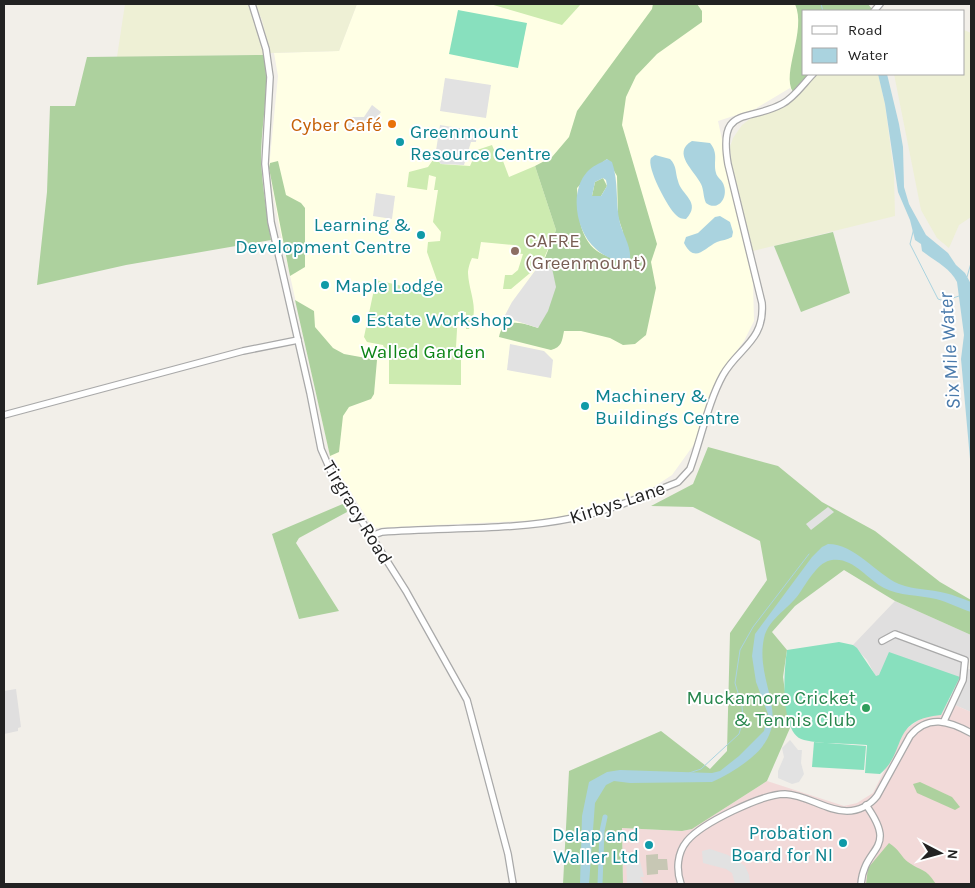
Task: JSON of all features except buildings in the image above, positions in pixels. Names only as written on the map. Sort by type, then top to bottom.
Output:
[{"type":"street","name":"Tirgracy Road","points":[[252,4],[264,42],[269,69],[265,164],[271,222],[319,442],[325,460],[406,591],[466,700],[510,863],[513,884]]},
{"type":"street","name":"Kirbys Lane","points":[[371,536],[382,532],[486,528],[574,518],[632,501],[678,482],[684,476],[690,469],[724,374],[754,338],[762,316],[762,304],[725,148],[728,131],[738,118],[783,103],[812,75]]},
{"type":"street","points":[[4,415],[243,351],[298,340]]},
{"type":"street","points":[[882,641],[895,634],[965,660],[963,680],[944,721]]},
{"type":"street","points":[[682,884],[679,861],[687,841],[702,829],[754,800],[766,796],[787,794],[840,810],[851,811],[866,805],[877,796],[913,732],[926,724],[944,721],[971,733]]},
{"type":"street","points":[[861,884],[863,872],[879,843],[881,833],[877,820],[866,805]]},
{"type":"shaded area","points":[[125,4],[248,4],[257,26],[264,55],[117,57]]},
{"type":"shaded area","points":[[255,4],[357,4],[339,51],[270,53],[262,20]]},
{"type":"shaded area","name":"CAFRE (Greenmount)","points":[[357,4],[868,4],[870,10],[802,10],[803,75],[793,92],[790,88],[755,109],[718,121],[753,283],[754,321],[744,341],[720,373],[695,443],[672,475],[646,492],[562,519],[373,528],[331,460],[279,226],[269,168],[278,76],[274,53],[339,51]]},
{"type":"shaded area","points":[[965,30],[971,33],[971,217],[959,225],[949,248],[937,238],[921,210],[894,75],[965,75]]},
{"type":"shaded area","points":[[816,75],[878,75],[885,104],[894,174],[895,216],[753,251],[731,161],[730,147],[733,138],[742,125],[751,118],[785,107]]},
{"type":"shaded area","points":[[445,78],[491,85],[486,118],[440,111]]},
{"type":"shaded area","points":[[372,105],[381,112],[369,128],[348,128],[348,117],[364,117]]},
{"type":"shaded area","points":[[440,125],[477,131],[476,142],[471,142],[464,165],[441,164],[435,157]]},
{"type":"shaded area","points":[[376,193],[395,196],[392,219],[373,216]]},
{"type":"shaded area","points":[[537,268],[552,268],[556,287],[548,311],[538,328],[504,317],[512,302]]},
{"type":"shaded area","points":[[510,344],[544,351],[553,360],[551,378],[507,370]]},
{"type":"shaded area","points":[[828,507],[834,512],[811,530],[806,524]]},
{"type":"shaded area","points":[[895,601],[971,635],[971,653],[967,668],[971,670],[971,712],[948,702],[960,677],[876,677],[867,660],[853,645]]},
{"type":"shaded area","points":[[16,689],[21,727],[18,728],[18,731],[4,734],[4,691]]},
{"type":"shaded area","points":[[948,702],[971,712],[971,884],[623,884],[622,828],[682,831],[692,829],[767,781],[844,806],[857,803],[873,793],[905,730],[924,716],[941,714]]},
{"type":"shaded area","points":[[790,740],[798,750],[802,750],[801,763],[804,774],[799,782],[792,784],[778,778],[778,771],[784,757],[782,748]]},
{"type":"shaded area","points":[[710,849],[728,855],[745,866],[750,884],[735,884],[732,873],[726,869],[703,863],[702,851]]},
{"type":"shaded area","points":[[658,854],[658,859],[667,859],[668,870],[658,870],[658,874],[647,875],[646,855]]},
{"type":"shaded area","points":[[626,857],[639,857],[644,877],[640,877],[644,884],[627,884]]},
{"type":"green space","points":[[490,4],[581,4],[562,25]]},
{"type":"green space","points":[[653,4],[697,4],[702,11],[702,22],[657,54],[636,76],[626,97],[622,125],[657,244],[651,262],[656,288],[646,335],[635,344],[623,345],[610,338],[581,331],[564,331],[562,341],[555,349],[551,350],[499,337],[501,330],[509,324],[520,323],[538,328],[551,268],[537,268],[543,263],[556,230],[535,166],[552,157],[569,137],[577,111],[652,9]],"holes":[[[607,159],[617,176],[618,217],[623,232],[619,262],[597,251],[586,238],[580,222],[577,188]]]},
{"type":"green space","points":[[795,4],[868,4],[872,9],[802,10],[802,75],[809,75],[793,92],[790,84],[790,74],[798,15]]},
{"type":"green space","points":[[458,10],[527,23],[518,68],[449,54]]},
{"type":"green space","points":[[264,55],[266,94],[261,159],[271,240],[126,265],[37,285],[47,192],[50,106],[75,106],[87,57]]},
{"type":"green space","name":"Walled Garden","points":[[492,145],[499,162],[503,161],[509,177],[535,166],[556,230],[542,263],[511,289],[503,289],[505,275],[512,275],[518,270],[523,254],[514,253],[514,245],[481,242],[478,259],[472,258],[468,271],[474,308],[469,329],[466,329],[466,312],[458,312],[456,347],[461,348],[461,385],[389,384],[389,360],[383,345],[367,342],[364,337],[376,280],[411,288],[439,286],[427,252],[428,242],[440,241],[441,232],[433,222],[438,190],[434,190],[436,177],[429,175],[427,190],[407,187],[409,172],[428,167],[435,157],[441,164],[470,166],[477,150]]},
{"type":"green space","points":[[278,161],[286,195],[301,203],[305,208],[305,267],[290,276],[269,168],[270,163]]},
{"type":"green space","points":[[603,178],[607,186],[601,196],[592,196],[595,182]]},
{"type":"green space","points":[[833,232],[850,293],[801,312],[774,246]]},
{"type":"green space","points":[[295,300],[314,311],[315,327],[333,348],[344,354],[377,360],[374,394],[371,399],[349,407],[343,416],[339,452],[330,456]]},
{"type":"green space","points":[[708,447],[778,466],[822,502],[875,531],[940,582],[971,600],[971,635],[895,601],[844,570],[795,606],[772,632],[787,650],[783,677],[790,728],[767,781],[692,829],[682,831],[622,828],[623,884],[563,884],[569,771],[661,731],[710,769],[727,751],[730,633],[767,580],[760,541],[693,507],[651,506],[693,484]]},
{"type":"green space","points":[[345,503],[347,512],[299,538],[296,543],[339,611],[299,619],[272,534]]},
{"type":"green space","name":"Muckamore Cricket & Tennis Club","points":[[839,642],[853,645],[857,648],[876,676],[879,675],[889,652],[960,677],[941,715],[925,718],[913,723],[906,730],[889,765],[880,774],[865,773],[867,745],[812,742],[796,735],[790,726],[784,686],[787,650]]},
{"type":"green space","points":[[814,742],[866,746],[864,770],[812,767]]},
{"type":"green space","points":[[920,782],[952,797],[960,807],[955,810],[917,793],[913,784]]},
{"type":"green space","points":[[889,843],[908,862],[926,872],[936,884],[866,884],[868,868]]},
{"type":"water","points":[[878,75],[887,75],[899,124],[903,147],[904,187],[909,204],[926,235],[948,253],[956,265],[965,273],[971,284],[971,470],[961,359],[964,335],[957,282],[946,269],[922,251],[921,244],[915,240],[910,220],[898,192],[885,104]]},
{"type":"water","points":[[692,141],[710,143],[713,147],[716,173],[725,191],[723,199],[718,205],[714,206],[706,203],[701,184],[686,162],[684,151],[686,146]]},
{"type":"water","points":[[655,155],[670,159],[674,164],[680,186],[691,203],[692,208],[686,219],[679,218],[672,211],[663,196],[650,163],[651,158]]},
{"type":"water","points":[[607,159],[612,162],[614,170],[621,228],[628,244],[630,255],[628,264],[606,256],[589,242],[577,212],[578,190],[581,180],[589,170]],"holes":[[[603,178],[606,180],[607,186],[601,196],[592,196],[595,182]]]},
{"type":"water","points":[[720,216],[730,222],[733,232],[732,237],[717,242],[700,253],[692,253],[684,243],[686,237],[698,233],[715,217]]},
{"type":"water","points":[[828,544],[838,545],[856,554],[899,584],[948,594],[971,602],[971,612],[936,599],[890,591],[847,562],[840,560],[827,561],[814,572],[797,597],[770,624],[764,638],[762,655],[773,716],[771,730],[764,744],[742,765],[712,782],[630,783],[614,781],[606,785],[595,803],[589,884],[580,884],[582,816],[589,782],[607,772],[620,770],[712,773],[720,771],[739,756],[764,731],[768,714],[756,682],[752,656],[755,634],[812,557]]},
{"type":"waterway","points":[[821,4],[823,10]]},
{"type":"waterway","name":"Six Mile Water","points":[[914,228],[910,244],[938,299],[944,301],[959,296]]},
{"type":"waterway","points":[[967,277],[971,263]]},
{"type":"waterway","points":[[689,773],[701,769],[739,734],[743,720],[742,706],[735,683],[740,650],[753,627],[809,554]]},
{"type":"waterway","points":[[600,884],[602,831],[605,817]]},
{"type":"place","name":"Cyber Café","points":[[392,124]]},
{"type":"place","name":"Greenmount Resource Centre","points":[[400,142]]},
{"type":"place","name":"Learning & Development Centre","points":[[421,235]]},
{"type":"place","name":"CAFRE (Greenmount)","points":[[515,251]]},
{"type":"place","name":"Maple Lodge","points":[[325,285]]},
{"type":"place","name":"Estate Workshop","points":[[356,319]]},
{"type":"place","name":"Machinery & Buildings Centre","points":[[585,406]]},
{"type":"place","name":"Muckamore Cricket & Tennis Club","points":[[866,708]]},
{"type":"place","name":"Probation Board for NI","points":[[843,843]]},
{"type":"place","name":"Delap and Waller Ltd","points":[[649,845]]}]
